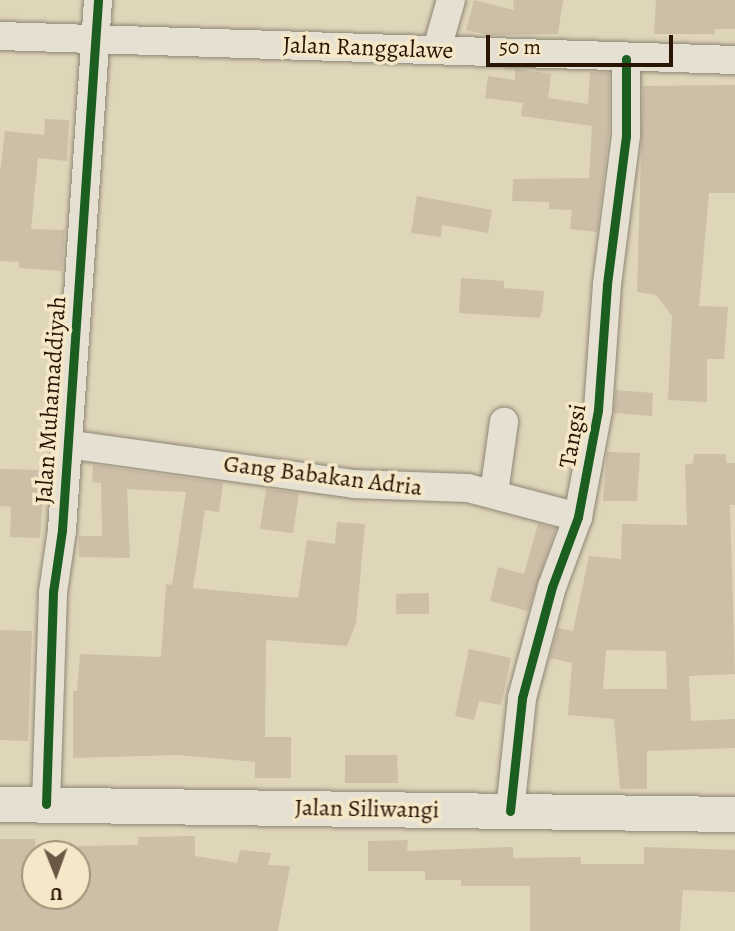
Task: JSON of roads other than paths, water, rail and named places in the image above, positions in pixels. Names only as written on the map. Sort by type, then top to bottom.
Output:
[{"type":"street","name":"Jalan Muhamaddiyah","points":[[46,804],[53,592],[98,0]]},
{"type":"street","points":[[437,49],[451,0]]},
{"type":"street","name":"Jalan Ranggalawe","points":[[0,36],[735,60]]},
{"type":"street","name":"Tangsi","points":[[510,811],[522,698],[552,587],[578,517],[598,410],[607,284],[626,136],[626,58]]},
{"type":"street","points":[[494,493],[504,422]]},
{"type":"street","name":"Gang Babakan Adria","points":[[66,444],[354,484],[494,493],[578,517]]},
{"type":"street","name":"Jalan Siliwangi","points":[[0,804],[735,814]]}]
